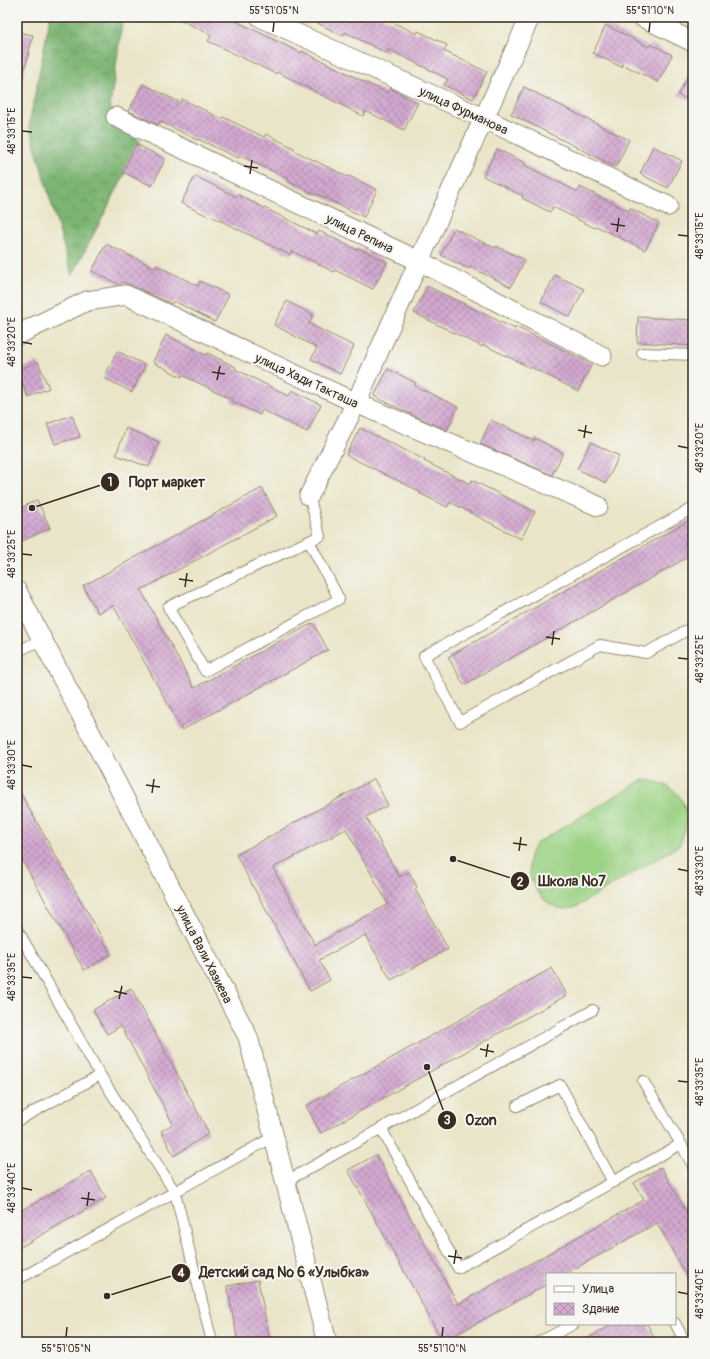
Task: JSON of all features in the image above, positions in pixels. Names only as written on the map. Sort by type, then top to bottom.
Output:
[{"type":"street","name":"улица Фурманова","points":[[260,17],[483,118],[668,206]]},
{"type":"street","points":[[309,496],[356,403],[418,261],[530,17]]},
{"type":"street","points":[[642,17],[693,42]]},
{"type":"street","name":"улица Репина","points":[[116,117],[418,261],[602,356]]},
{"type":"street","name":"улица Хади Такташа","points":[[17,335],[87,301],[126,295],[356,403],[598,506]]},
{"type":"street","name":"улица Вали Хазиева","points":[[17,591],[248,1038],[326,1342]]},
{"type":"lane","points":[[642,353],[693,355]]},
{"type":"lane","points":[[309,496],[320,536],[309,541],[168,607],[205,671],[339,599],[309,541]]},
{"type":"lane","points":[[693,508],[424,656],[460,722],[600,645],[646,654],[693,627]]},
{"type":"lane","points":[[17,652],[42,639]]},
{"type":"lane","points":[[17,929],[100,1075],[175,1192],[212,1342]]},
{"type":"lane","points":[[285,1182],[594,1010]]},
{"type":"lane","points":[[17,1121],[100,1075]]},
{"type":"lane","points":[[643,1081],[693,1166]]},
{"type":"lane","points":[[517,1106],[560,1084],[613,1182]]},
{"type":"lane","points":[[380,1128],[458,1268],[681,1144]]},
{"type":"lane","points":[[17,1280],[273,1137]]},
{"type":"lane","points":[[539,1342],[572,1325]]},
{"type":"lane","points":[[676,1325],[685,1342]]},
{"type":"green space","points":[[50,17],[123,17],[110,107],[141,143],[72,276],[29,125]]},
{"type":"green space","points":[[642,780],[660,783],[675,792],[680,798],[684,805],[686,824],[680,845],[576,907],[563,909],[547,902],[535,888],[529,870],[531,853],[537,843]]},
{"type":"building","points":[[175,17],[228,17],[301,53],[302,51],[387,93],[389,88],[418,103],[404,130],[366,111],[363,116],[277,72],[276,74],[208,41],[211,35]]},
{"type":"building","points":[[306,17],[382,17],[417,34],[418,31],[447,45],[444,51],[487,72],[473,99],[444,85],[448,79],[388,49],[386,53],[345,32],[343,36]]},
{"type":"building","points":[[606,25],[649,47],[651,44],[672,55],[658,82],[622,64],[621,67],[593,53]]},
{"type":"building","points":[[17,32],[33,35],[22,81],[17,80]]},
{"type":"building","points":[[693,66],[693,102],[678,95]]},
{"type":"building","points":[[143,84],[181,103],[182,99],[222,119],[223,117],[264,137],[266,134],[294,148],[293,150],[377,190],[364,217],[317,194],[316,195],[288,181],[289,179],[239,155],[238,158],[198,139],[197,140],[160,121],[158,125],[129,111]]},
{"type":"building","points":[[524,87],[629,140],[616,167],[511,114]]},
{"type":"building","points":[[136,144],[165,159],[152,186],[123,172]]},
{"type":"building","points":[[653,146],[682,161],[668,188],[640,174]]},
{"type":"building","points":[[497,149],[525,163],[524,165],[578,192],[580,187],[629,211],[630,208],[659,223],[645,250],[596,226],[595,228],[553,207],[550,212],[522,198],[523,196],[483,176]]},
{"type":"building","points":[[195,176],[237,197],[238,195],[317,234],[319,231],[357,250],[358,248],[387,262],[373,289],[292,251],[290,255],[181,203]]},
{"type":"building","points":[[454,228],[495,248],[496,246],[525,260],[511,287],[441,255]]},
{"type":"building","points":[[106,244],[155,268],[156,265],[198,286],[200,281],[229,295],[215,322],[174,301],[172,304],[122,282],[120,285],[92,271]]},
{"type":"building","points":[[555,275],[584,289],[570,317],[541,302]]},
{"type":"building","points":[[427,286],[515,329],[516,327],[592,364],[578,391],[531,367],[484,345],[483,347],[414,313]]},
{"type":"building","points":[[287,301],[313,315],[309,324],[354,346],[340,374],[311,359],[317,348],[274,325]]},
{"type":"building","points":[[638,317],[693,320],[693,346],[637,342]]},
{"type":"building","points":[[166,335],[206,355],[207,353],[236,367],[235,369],[289,396],[292,390],[321,405],[307,432],[262,410],[260,415],[231,401],[232,399],[182,375],[181,377],[153,362]]},
{"type":"building","points":[[117,351],[145,365],[132,392],[104,378]]},
{"type":"building","points":[[38,362],[49,388],[28,397],[17,370]]},
{"type":"building","points":[[388,369],[416,383],[415,386],[458,407],[447,430],[374,396]]},
{"type":"building","points":[[72,415],[80,437],[55,444],[47,424]]},
{"type":"building","points":[[491,420],[534,441],[535,438],[563,453],[552,475],[480,444]]},
{"type":"building","points":[[126,428],[159,442],[149,467],[116,455]]},
{"type":"building","points":[[360,428],[470,484],[472,480],[535,512],[521,539],[450,502],[447,507],[419,493],[419,491],[346,455]]},
{"type":"building","points":[[591,442],[619,456],[606,483],[577,469]]},
{"type":"building","points":[[262,488],[277,516],[141,590],[194,688],[313,623],[328,650],[182,730],[113,605],[98,613],[83,586]]},
{"type":"building","points":[[37,500],[50,528],[22,541],[17,530],[17,510]]},
{"type":"building","points":[[693,518],[693,554],[464,685],[448,657]]},
{"type":"building","points":[[374,779],[388,805],[366,817],[399,877],[409,872],[417,887],[415,889],[448,949],[391,980],[365,935],[319,960],[330,980],[310,991],[236,855]],"holes":[[[346,829],[388,904],[315,945],[273,868]]]},
{"type":"building","points":[[17,787],[111,954],[84,970],[17,851]]},
{"type":"building","points":[[552,968],[567,995],[321,1133],[306,1106]]},
{"type":"building","points":[[131,988],[209,1133],[174,1156],[161,1131],[173,1124],[121,1026],[107,1034],[93,1010]]},
{"type":"building","points":[[376,1155],[458,1304],[644,1200],[634,1183],[661,1167],[693,1224],[693,1288],[657,1223],[567,1273],[546,1273],[546,1285],[443,1342],[348,1170]]},
{"type":"building","points":[[91,1171],[106,1198],[17,1249],[17,1213]]},
{"type":"building","points":[[258,1280],[270,1342],[238,1342],[227,1286]]},
{"type":"building","points":[[611,1325],[648,1325],[654,1337],[644,1342],[581,1342]]},
{"type":"place","name":"Порт маркет","points":[[32,508]]},
{"type":"place","name":"Школа №7","points":[[453,859]]},
{"type":"place","name":"Ozon","points":[[427,1067]]},
{"type":"place","name":"Детский сад № 6 «Улыбка»","points":[[107,1296]]}]
